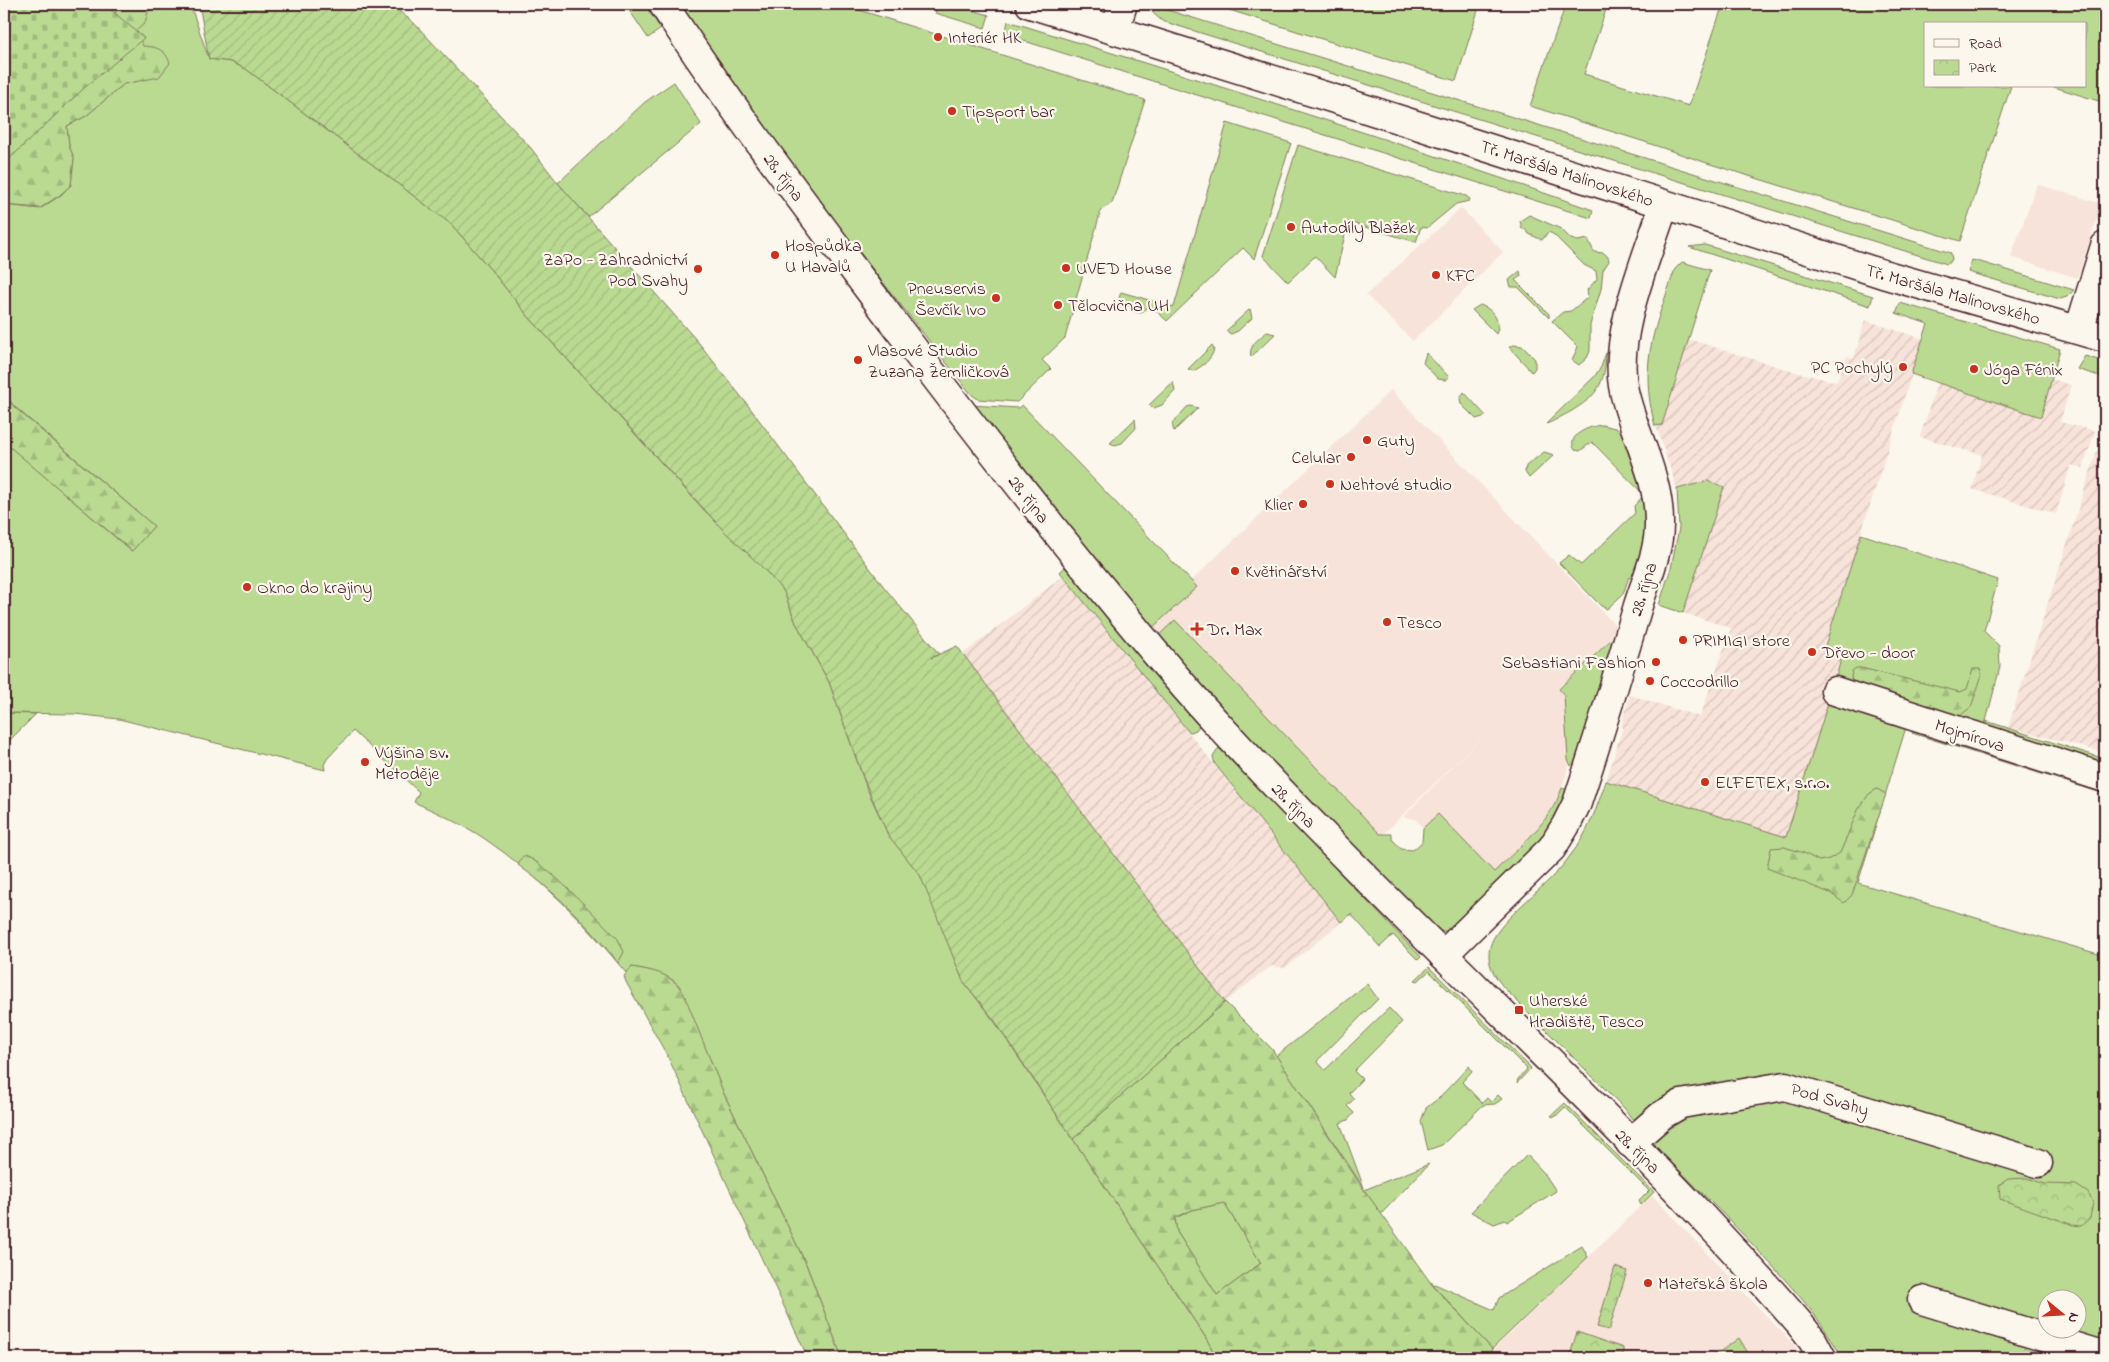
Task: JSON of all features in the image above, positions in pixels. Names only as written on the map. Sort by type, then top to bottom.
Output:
[{"type":"street","name":"28. října","points":[[663,4],[738,114],[952,400],[1049,525],[1144,641],[1229,736],[1384,898],[1630,1143],[1771,1291],[1806,1332],[1822,1358]]},
{"type":"street","name":"Tř. Maršála Malinovského","points":[[1030,4],[1883,274],[2105,338]]},
{"type":"street","points":[[1115,30],[1123,4]]},
{"type":"street","name":"28. října","points":[[1443,955],[1545,855],[1566,825],[1577,803],[1644,586],[1659,533],[1659,512],[1655,483],[1624,390],[1621,368],[1622,346],[1628,317],[1664,205]]},
{"type":"street","points":[[2078,330],[2105,246]]},
{"type":"street","name":"Mojmírova","points":[[1835,691],[2105,778]]},
{"type":"street","name":"Pod Svahy","points":[[1630,1143],[1662,1115],[1681,1104],[1784,1086],[2038,1163]]},
{"type":"street","points":[[1922,1300],[2105,1356]]},
{"type":"shaded area","points":[[2037,184],[2102,204],[2077,278],[2011,257]]},
{"type":"shaded area","points":[[1461,208],[1503,252],[1413,341],[1366,295]]},
{"type":"shaded area","points":[[1865,320],[1923,339],[1825,646],[1843,652],[1835,681],[1808,867],[1786,837],[1606,781],[1623,727],[1621,726],[1630,695],[1700,717],[1731,628],[1683,613],[1724,487],[1708,481],[1677,489],[1656,426],[1662,424],[1688,339],[1795,372],[1837,382],[1847,356],[1854,358]]},
{"type":"shaded area","points":[[2052,379],[2071,385],[2060,422],[2095,431],[2083,468],[2071,465],[2056,514],[1972,489],[1982,455],[1920,437],[1937,383],[2041,416]]},
{"type":"shaded area","name":"Tesco","points":[[1391,390],[1620,630],[1558,689],[1564,695],[1569,765],[1561,791],[1553,807],[1535,832],[1494,872],[1438,814],[1423,828],[1415,819],[1403,817],[1486,733],[1365,852],[1146,624]]},
{"type":"shaded area","points":[[2105,426],[2105,753],[2008,727]]},
{"type":"shaded area","points":[[1063,576],[1341,922],[1285,968],[1271,966],[1225,1002],[963,654]]},
{"type":"shaded area","name":"Mateřská škola","points":[[1652,1195],[1796,1347],[1801,1358],[1493,1358],[1489,1354]]},
{"type":"green space","points":[[4,4],[117,15],[115,12],[127,4],[150,4],[145,23],[136,31],[143,46],[160,50],[166,55],[170,63],[159,77],[124,84],[86,116],[67,126],[69,146],[74,158],[71,185],[40,208],[4,205]]},
{"type":"green space","points":[[4,4],[104,4],[144,38],[83,89],[4,164]]},
{"type":"green space","points":[[104,4],[190,4],[209,59],[231,62],[246,69],[451,224],[528,316],[704,510],[763,567],[784,592],[796,623],[829,682],[867,789],[888,834],[920,875],[927,889],[963,981],[994,1021],[1206,1338],[1217,1358],[842,1358],[806,1264],[724,1094],[679,985],[663,975],[644,969],[632,967],[626,973],[578,918],[524,868],[477,834],[414,802],[419,792],[353,731],[327,759],[324,765],[325,770],[119,719],[75,714],[5,713],[36,714],[4,746],[4,441],[131,551],[154,526],[15,407],[4,394],[4,205],[40,209],[61,195],[71,185],[74,158],[69,146],[67,126],[86,116],[124,84],[108,9]]},
{"type":"green space","points":[[199,4],[390,4],[414,23],[530,147],[558,183],[698,342],[747,404],[884,587],[939,654],[931,658],[957,646],[1225,1002],[1073,1139],[995,1021],[963,981],[920,875],[888,835],[863,777],[829,682],[796,623],[784,592],[763,568],[724,531],[528,316],[451,224],[246,69],[231,62],[209,59]]},
{"type":"green space","points":[[625,4],[644,4],[661,29],[648,38]]},
{"type":"green space","points":[[678,4],[840,4],[1145,100],[1112,203],[1101,210],[1065,338],[1042,360],[1051,369],[1017,402],[978,399],[971,394],[741,102]]},
{"type":"green space","points":[[938,4],[951,4],[989,15],[985,28],[935,13]]},
{"type":"green space","points":[[1148,4],[1951,253],[1952,260],[1947,264],[1162,21],[1153,13]]},
{"type":"green space","points":[[1210,4],[1480,4],[1456,81]]},
{"type":"green space","points":[[1566,4],[1608,4],[1584,74],[1689,106],[1723,4],[2105,4],[2105,103],[2057,88],[2086,88],[2086,22],[1924,22],[1924,88],[2010,88],[1960,241],[1530,106]]},
{"type":"green space","points":[[1008,21],[1448,160],[1593,210],[1591,218],[1005,35]]},
{"type":"green space","points":[[674,82],[701,124],[588,217],[558,183],[645,102]]},
{"type":"green space","points":[[1227,123],[1291,143],[1254,259],[1243,248],[1167,321],[1150,305],[1141,313],[1136,312],[1126,304],[1117,312],[1115,310],[1121,292],[1174,307]]},
{"type":"green space","points":[[1298,145],[1466,196],[1470,199],[1469,201],[1456,204],[1427,228],[1421,227],[1416,242],[1348,222],[1335,277],[1315,256],[1288,282],[1263,256]]},
{"type":"green space","points":[[1529,215],[1561,229],[1571,239],[1578,241],[1588,239],[1594,252],[1604,253],[1608,257],[1609,261],[1603,270],[1601,289],[1590,325],[1590,351],[1587,358],[1579,365],[1572,360],[1578,347],[1552,321],[1563,312],[1571,311],[1588,297],[1587,290],[1597,279],[1596,271],[1584,265],[1553,234],[1548,232],[1542,240],[1522,229],[1520,221]]},
{"type":"green space","points":[[1705,245],[1873,296],[1870,306],[1689,247]]},
{"type":"green space","points":[[1972,260],[2074,290],[2067,297],[2060,299],[1968,272]]},
{"type":"green space","points":[[1682,262],[1710,270],[1662,425],[1655,426],[1648,383],[1651,346],[1655,328],[1675,269]]},
{"type":"green space","points":[[1520,271],[1521,276],[1515,280],[1549,314],[1549,318],[1518,287],[1511,287],[1509,280]]},
{"type":"green space","points":[[1900,303],[2060,349],[2041,417],[1911,374],[1928,324],[1896,313]]},
{"type":"green space","points":[[1480,305],[1495,316],[1498,325],[1496,334],[1472,310]]},
{"type":"green space","points":[[1250,309],[1252,318],[1238,331],[1231,334],[1226,331]]},
{"type":"green space","points":[[1267,332],[1275,334],[1251,357],[1251,349]]},
{"type":"green space","points":[[1212,345],[1213,353],[1206,362],[1193,371],[1188,369]]},
{"type":"green space","points":[[1513,345],[1522,346],[1535,359],[1535,368],[1532,372],[1509,347]]},
{"type":"green space","points":[[1426,353],[1449,377],[1445,380],[1438,379],[1423,363]]},
{"type":"green space","points":[[1606,353],[1604,373],[1593,395],[1570,412],[1546,424],[1594,377],[1601,367]]},
{"type":"green space","points":[[2085,356],[2105,362],[2105,378],[2077,369]]},
{"type":"green space","points":[[1173,382],[1175,391],[1162,405],[1154,408],[1149,405]]},
{"type":"green space","points":[[1464,392],[1486,416],[1476,419],[1461,404],[1460,398]]},
{"type":"green space","points":[[4,394],[15,408],[154,526],[132,551],[4,442]]},
{"type":"green space","points":[[971,405],[1018,408],[1022,405],[1197,587],[1150,630]]},
{"type":"green space","points":[[1187,407],[1198,408],[1174,431],[1172,424]]},
{"type":"green space","points":[[1135,419],[1136,428],[1122,443],[1115,445],[1110,443]]},
{"type":"green space","points":[[1602,425],[1615,428],[1623,433],[1643,482],[1648,523],[1635,579],[1629,577],[1623,594],[1607,609],[1601,606],[1559,563],[1569,555],[1581,565],[1635,513],[1634,506],[1644,495],[1592,442],[1580,451],[1575,450],[1573,440],[1580,432]]},
{"type":"green space","points":[[1544,452],[1554,455],[1529,478],[1525,472],[1526,466]]},
{"type":"green space","points":[[1708,481],[1724,487],[1683,613],[1659,605],[1671,568],[1679,528],[1677,489]]},
{"type":"green space","points":[[1861,534],[1998,580],[1984,631],[1999,646],[2000,667],[1983,728],[1835,681],[1843,652],[1825,646]]},
{"type":"green space","points":[[1065,567],[1199,726],[1196,730],[1188,731],[1060,572]]},
{"type":"green space","points":[[1175,620],[1380,834],[1392,834],[1392,839],[1401,849],[1413,850],[1422,842],[1423,828],[1438,814],[1494,872],[1542,823],[1557,801],[1562,788],[1568,790],[1552,829],[1450,931],[1436,931],[1289,783],[1157,637]]},
{"type":"green space","points":[[1616,635],[1579,757],[1571,766],[1568,759],[1564,695],[1559,689]]},
{"type":"green space","points":[[1856,668],[1960,692],[1967,689],[1973,669],[1980,669],[1982,675],[1971,707],[1956,719],[1854,687],[1851,678],[1852,671]]},
{"type":"green space","points":[[1829,700],[1907,724],[1858,883],[2105,956],[2105,1358],[1842,1358],[1821,1324],[1779,1273],[1669,1160],[1661,1160],[1625,1109],[1504,988],[1490,964],[1489,953],[1493,938],[1508,919],[1555,874],[1576,848],[1591,820],[1606,781],[1786,837]]},
{"type":"green space","points":[[1986,721],[2105,759],[2105,767],[1990,730]]},
{"type":"green space","points":[[1914,728],[2105,787],[2105,794],[1912,733]]},
{"type":"green space","points":[[1219,748],[1421,957],[1418,960],[1393,935],[1380,947],[1351,914],[1341,922],[1215,764],[1213,757]]},
{"type":"green space","points":[[1877,789],[1886,794],[1852,895],[1844,903],[1830,893],[1767,868],[1771,848],[1784,847],[1804,853],[1819,861],[1829,859],[1840,853],[1858,810],[1869,794]]},
{"type":"green space","points":[[523,856],[542,866],[556,878],[618,939],[624,952],[618,963],[571,910],[546,886],[518,865]]},
{"type":"green space","points":[[632,967],[668,977],[674,981],[684,994],[724,1094],[806,1264],[842,1358],[808,1358],[668,1057],[626,982],[624,976]]},
{"type":"green space","points":[[1429,967],[1531,1068],[1517,1083],[1518,1079],[1527,1069],[1429,971],[1418,981],[1415,980]]},
{"type":"green space","points":[[1367,984],[1378,999],[1317,1061],[1325,1070],[1389,1008],[1402,1022],[1354,1071],[1362,1079],[1349,1093],[1354,1099],[1347,1106],[1354,1113],[1348,1120],[1340,1123],[1364,1188],[1276,1056]]},
{"type":"green space","points":[[1225,1002],[1272,1049],[1360,1184],[1433,1286],[1492,1349],[1489,1354],[1493,1358],[1217,1358],[1206,1338],[1073,1139]],"holes":[[[1224,1203],[1261,1263],[1217,1295],[1177,1232],[1175,1218],[1192,1210]]]},
{"type":"green space","points":[[1469,1066],[1472,1071],[1462,1082],[1482,1103],[1487,1098],[1491,1102],[1498,1095],[1502,1099],[1495,1104],[1483,1105],[1442,1145],[1428,1150],[1421,1121],[1426,1108],[1439,1098]]},
{"type":"green space","points":[[1565,1103],[1654,1192],[1641,1205],[1639,1201],[1649,1191],[1565,1107],[1555,1117],[1551,1116]]},
{"type":"green space","points":[[1527,1155],[1544,1173],[1556,1191],[1507,1222],[1505,1220],[1494,1224],[1471,1212]]},
{"type":"green space","points":[[1429,1164],[1381,1214],[1364,1190]]},
{"type":"green space","points":[[2027,1178],[2045,1184],[2076,1185],[2088,1193],[2093,1203],[2090,1218],[2081,1226],[2073,1225],[2000,1199],[1999,1185],[2008,1179]]},
{"type":"green space","points":[[1224,1203],[1261,1263],[1217,1295],[1177,1232],[1175,1218],[1192,1210]]},
{"type":"green space","points":[[1582,1246],[1588,1257],[1492,1349],[1430,1282],[1494,1310],[1499,1298]]},
{"type":"green space","points":[[1615,1267],[1627,1271],[1609,1330],[1597,1327]]},
{"type":"green space","points":[[1577,1332],[1623,1348],[1623,1358],[1569,1358]]},
{"type":"green space","points":[[1739,1338],[1751,1358],[1711,1358]]},
{"type":"place","name":"Interiér HK","points":[[938,37]]},
{"type":"place","name":"Tipsport bar","points":[[952,111]]},
{"type":"place","name":"Autodíly Blažek","points":[[1291,227]]},
{"type":"place","name":"Hospůdka U Havalů","points":[[775,255]]},
{"type":"place","name":"UVED House","points":[[1066,268]]},
{"type":"place","name":"ZaPo - Zahradnictví Pod Svahy","points":[[698,269]]},
{"type":"place","name":"KFC","points":[[1436,275]]},
{"type":"place","name":"Pneuservis Ševčík Ivo","points":[[996,298]]},
{"type":"place","name":"Tělocvična UH","points":[[1058,305]]},
{"type":"place","name":"Vlasové Studio Zuzana Žemličková","points":[[858,360]]},
{"type":"place","name":"PC Pochylý","points":[[1903,367]]},
{"type":"place","name":"Jóga Fénix","points":[[1974,369]]},
{"type":"place","name":"Guty","points":[[1367,440]]},
{"type":"place","name":"Celular","points":[[1351,457]]},
{"type":"place","name":"Nehtové studio","points":[[1330,484]]},
{"type":"place","name":"Klier","points":[[1303,504]]},
{"type":"place","name":"Květinářství","points":[[1235,571]]},
{"type":"place","name":"Okno do krajiny","points":[[247,587]]},
{"type":"place","name":"Tesco","points":[[1387,622]]},
{"type":"place","name":"Dr. Max","points":[[1197,629]]},
{"type":"place","name":"PRIMIGI store","points":[[1683,640]]},
{"type":"place","name":"Dřevo - door","points":[[1812,652]]},
{"type":"place","name":"Sebastiani Fashion","points":[[1656,662]]},
{"type":"place","name":"Coccodrillo","points":[[1650,681]]},
{"type":"place","name":"Výšina sv. Metoděje","points":[[365,762]]},
{"type":"place","name":"ELFETEX, s.r.o.","points":[[1705,782]]},
{"type":"place","name":"Uherské Hradiště, Tesco","points":[[1519,1010]]},
{"type":"place","name":"Mateřská škola","points":[[1648,1283]]}]
